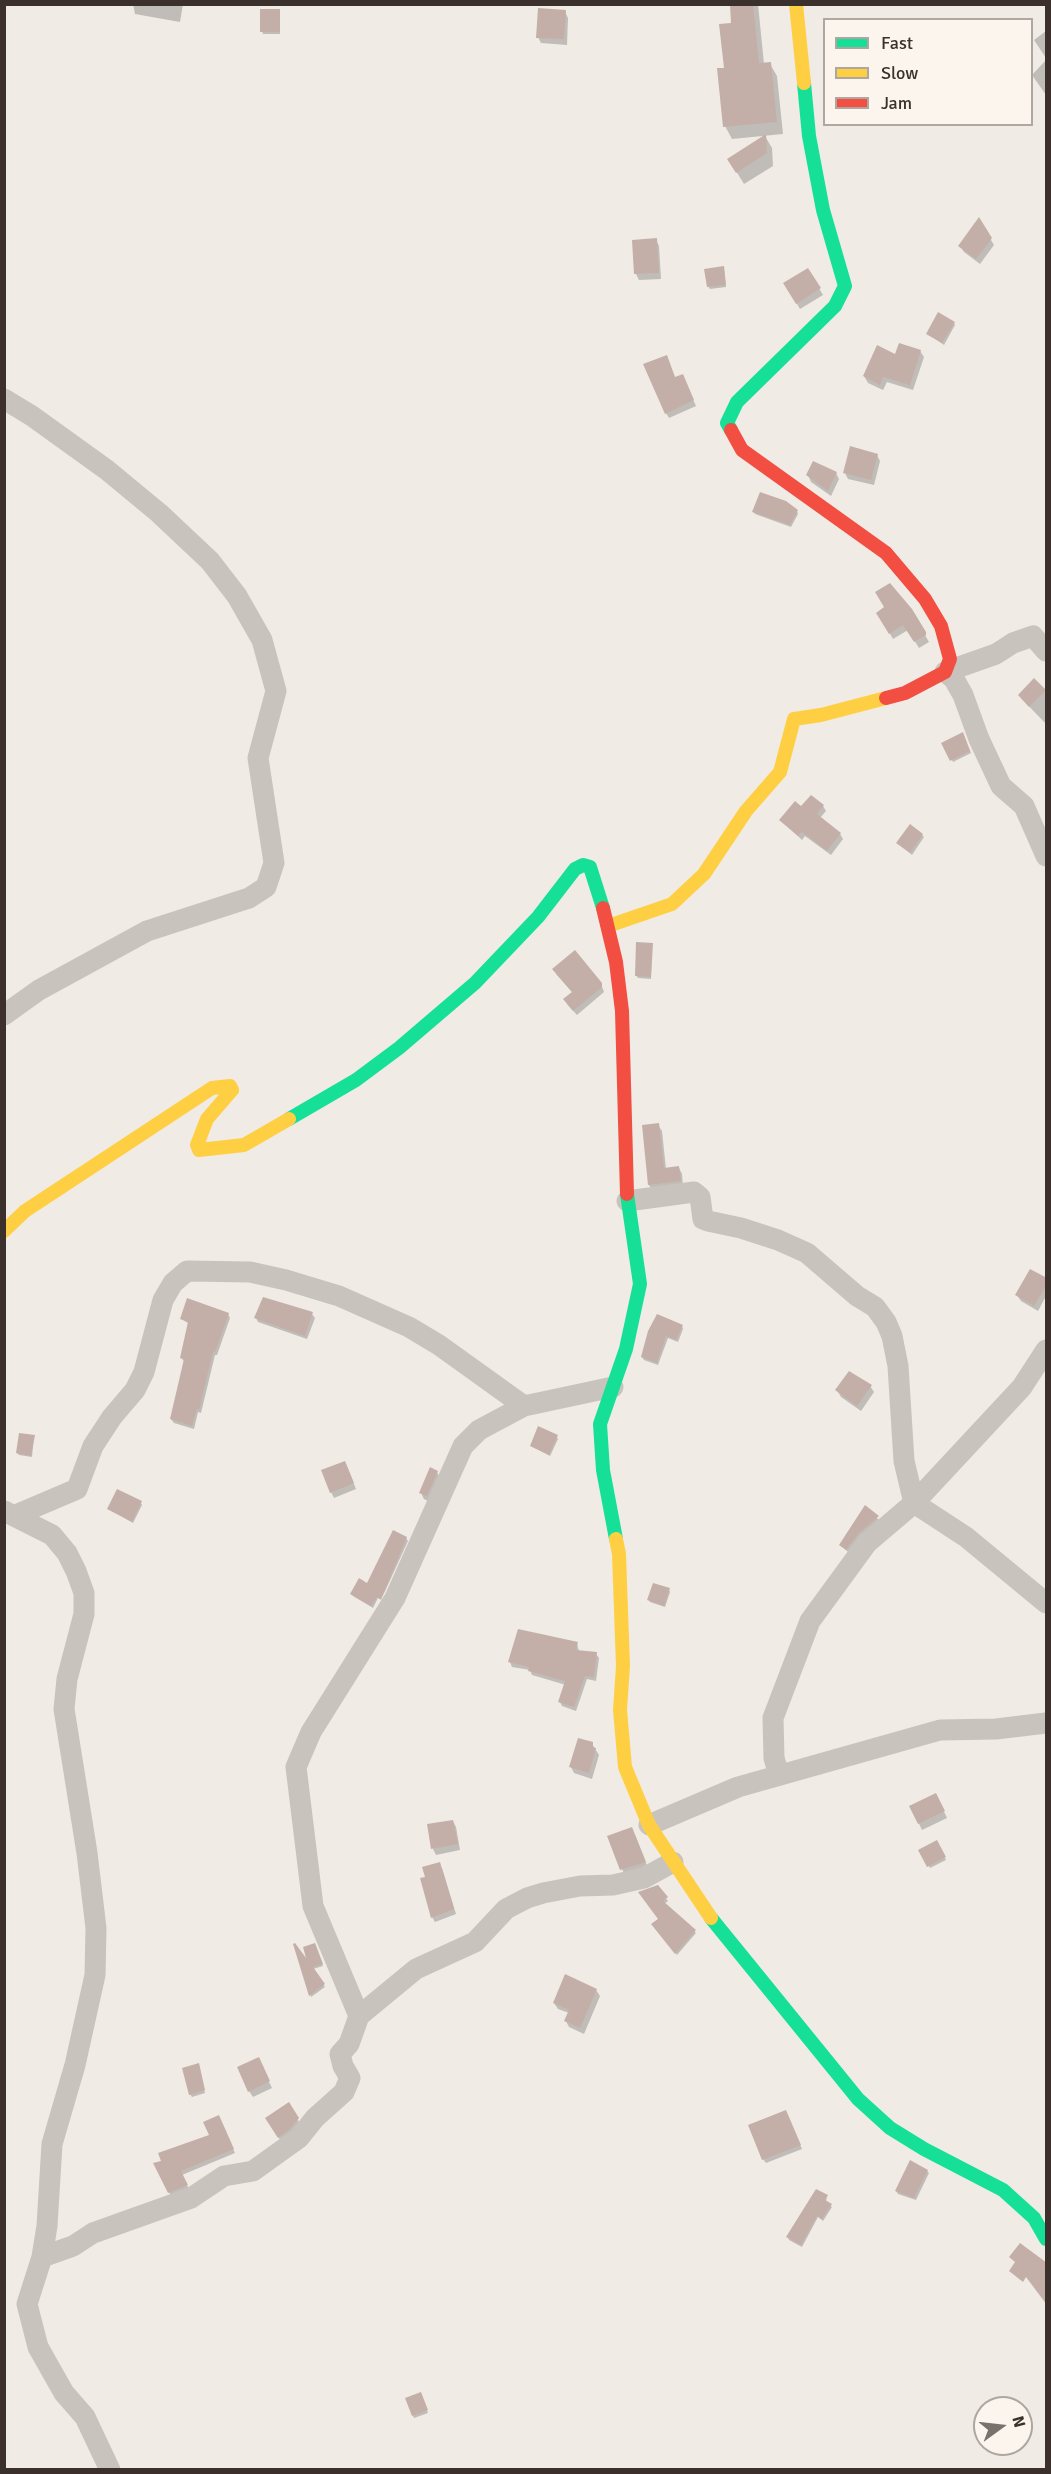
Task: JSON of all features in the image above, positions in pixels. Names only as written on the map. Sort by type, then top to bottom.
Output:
[{"type":"street","points":[[796,4],[809,136],[823,210],[845,286],[835,306],[737,402],[727,423],[742,450],[886,554],[925,598],[941,626],[950,659],[945,672]]},
{"type":"street","points":[[4,399],[33,416],[106,470],[159,513],[210,561],[237,596],[262,640],[276,691],[258,758],[274,863],[266,887],[249,898],[147,931],[39,990],[4,1015]]},
{"type":"street","points":[[608,926],[672,904],[704,874],[746,811],[780,772],[794,719],[821,715],[905,693],[945,672],[996,654],[1013,643],[1033,636],[1047,651]]},
{"type":"street","points":[[945,672],[954,679],[963,695],[979,739],[1001,786],[1024,806],[1047,856]]},
{"type":"street","points":[[4,1231],[25,1211],[212,1088],[230,1086],[232,1090],[207,1119],[196,1145],[199,1150],[244,1145],[356,1080],[399,1048],[475,983],[538,917],[575,869],[582,865],[590,867],[608,926],[622,1011],[627,1201],[640,1284],[626,1349],[600,1424],[603,1470],[619,1554],[623,1666],[621,1721],[625,1767],[649,1825],[714,1922],[858,2099],[890,2128],[924,2149],[1003,2190],[1034,2218],[1047,2239]]},
{"type":"street","points":[[627,1201],[694,1192],[700,1197],[703,1219],[778,1240],[807,1253],[857,1296],[875,1307],[889,1329],[898,1366],[904,1461],[914,1503],[966,1537],[1047,1603]]},
{"type":"street","points":[[10,1513],[77,1489],[93,1446],[112,1417],[135,1390],[144,1372],[163,1300],[173,1283],[187,1271],[250,1272],[339,1296],[409,1327],[524,1406]]},
{"type":"street","points":[[779,1776],[774,1758],[773,1718],[810,1621],[867,1543],[914,1503],[1022,1387],[1047,1350]]},
{"type":"street","points":[[359,2016],[313,1906],[296,1767],[311,1732],[396,1598],[463,1446],[479,1430],[524,1406],[613,1386]]},
{"type":"street","points":[[10,1513],[52,1535],[67,1553],[84,1593],[84,1614],[67,1679],[64,1709],[87,1853],[96,1928],[95,1975],[75,2065],[52,2144],[47,2226],[42,2257],[27,2304],[38,2347],[64,2393],[85,2418],[110,2469]]},
{"type":"street","points":[[649,1825],[738,1787],[940,1730],[996,1729],[1047,1723]]},
{"type":"street","points":[[42,2257],[72,2246],[93,2234],[191,2198],[224,2176],[253,2171],[299,2138],[315,2118],[344,2092],[350,2078],[343,2066],[340,2054],[349,2044],[359,2016],[416,1969],[475,1942],[506,1909],[527,1898],[580,1886],[613,1885],[644,1878],[673,1862]]},
{"type":"building","points":[[730,4],[753,4],[759,63],[771,62],[777,122],[723,127],[717,68],[724,68],[719,24],[731,23]]},
{"type":"building","points":[[538,8],[566,10],[564,39],[536,38]]},
{"type":"building","points":[[260,9],[280,9],[280,32],[260,32]]},
{"type":"building","points":[[766,134],[767,153],[736,173],[727,159]]},
{"type":"building","points":[[979,217],[992,238],[976,259],[958,246]]},
{"type":"building","points":[[657,238],[659,273],[634,274],[632,240]]},
{"type":"building","points":[[724,266],[726,285],[707,287],[704,269]]},
{"type":"building","points":[[808,268],[821,288],[796,304],[783,283]]},
{"type":"building","points":[[938,312],[955,322],[942,343],[926,334]]},
{"type":"building","points":[[899,343],[921,350],[910,385],[883,377],[880,385],[863,376],[877,345],[895,354]]},
{"type":"building","points":[[667,355],[675,377],[683,374],[694,400],[665,414],[643,364]]},
{"type":"building","points":[[850,446],[878,454],[871,480],[843,473]]},
{"type":"building","points":[[813,461],[837,472],[828,491],[806,475]]},
{"type":"building","points":[[760,492],[786,501],[798,510],[790,525],[752,512]]},
{"type":"building","points":[[890,583],[912,609],[926,632],[926,635],[914,642],[903,625],[889,634],[876,613],[884,607],[875,592]]},
{"type":"building","points":[[1034,678],[1046,690],[1029,707],[1018,695]]},
{"type":"building","points":[[963,732],[970,751],[950,761],[941,743]]},
{"type":"building","points":[[811,795],[824,805],[817,814],[841,833],[827,851],[802,832],[798,836],[779,820],[795,801],[801,806]]},
{"type":"building","points":[[910,824],[923,834],[910,853],[896,843]]},
{"type":"building","points":[[636,942],[653,943],[651,977],[635,976]]},
{"type":"building","points":[[575,950],[602,983],[602,987],[573,1011],[563,999],[572,992],[552,969]]},
{"type":"building","points":[[659,1123],[664,1168],[679,1166],[681,1181],[648,1185],[642,1125]]},
{"type":"building","points":[[1030,1269],[1047,1278],[1047,1284],[1034,1306],[1015,1295]]},
{"type":"building","points":[[263,1297],[313,1312],[305,1336],[254,1318]]},
{"type":"building","points":[[187,1298],[229,1313],[215,1352],[213,1352],[199,1410],[197,1409],[192,1426],[170,1419],[184,1359],[180,1358],[188,1322],[180,1319]]},
{"type":"building","points":[[657,1314],[683,1325],[676,1340],[666,1336],[657,1363],[641,1357],[648,1331]]},
{"type":"building","points":[[849,1371],[872,1385],[857,1406],[835,1390]]},
{"type":"building","points":[[538,1426],[558,1435],[549,1455],[530,1446]]},
{"type":"building","points":[[19,1433],[35,1435],[31,1456],[16,1453]]},
{"type":"building","points":[[345,1461],[354,1483],[330,1493],[321,1470]]},
{"type":"building","points":[[430,1467],[438,1471],[427,1496],[419,1493]]},
{"type":"building","points":[[117,1489],[142,1501],[132,1522],[107,1509]]},
{"type":"building","points":[[865,1505],[879,1516],[859,1533],[846,1550],[839,1545]]},
{"type":"building","points":[[393,1530],[407,1537],[384,1592],[380,1599],[377,1597],[371,1606],[350,1594],[359,1578],[367,1583]]},
{"type":"building","points":[[653,1583],[670,1588],[664,1606],[647,1600]]},
{"type":"building","points":[[518,1629],[578,1642],[576,1650],[597,1652],[594,1677],[585,1676],[574,1707],[558,1702],[565,1681],[528,1671],[529,1667],[508,1662]]},
{"type":"building","points":[[578,1738],[593,1742],[593,1747],[596,1748],[589,1773],[569,1767]]},
{"type":"building","points":[[936,1793],[945,1811],[918,1824],[909,1806]]},
{"type":"building","points":[[453,1820],[458,1844],[431,1849],[427,1824]]},
{"type":"building","points":[[632,1827],[646,1862],[620,1870],[607,1836]]},
{"type":"building","points":[[937,1840],[946,1857],[927,1867],[918,1850]]},
{"type":"building","points":[[440,1862],[454,1909],[431,1918],[420,1878],[425,1877],[422,1867]]},
{"type":"building","points":[[658,1885],[668,1897],[663,1901],[696,1930],[675,1954],[651,1924],[658,1919],[638,1892]]},
{"type":"building","points":[[295,1943],[306,1958],[303,1947],[315,1943],[323,1964],[313,1967],[325,1984],[309,1996],[293,1944]]},
{"type":"building","points":[[565,1974],[597,1989],[580,2028],[564,2021],[569,2010],[553,2003]]},
{"type":"building","points":[[259,2057],[270,2081],[248,2092],[237,2067]]},
{"type":"building","points":[[199,2063],[205,2090],[189,2095],[182,2068]]},
{"type":"building","points":[[289,2102],[299,2118],[278,2138],[265,2118]]},
{"type":"building","points":[[786,2110],[801,2145],[762,2160],[748,2125]]},
{"type":"building","points":[[219,2115],[234,2149],[181,2171],[188,2185],[168,2193],[153,2163],[161,2161],[158,2153],[209,2135],[203,2122]]},
{"type":"building","points":[[910,2160],[928,2170],[914,2198],[895,2191]]},
{"type":"building","points":[[816,2189],[828,2195],[825,2200],[832,2204],[822,2219],[817,2216],[801,2245],[786,2237]]},
{"type":"building","points":[[1020,2243],[1047,2263],[1047,2305],[1026,2277],[1023,2282],[1009,2271],[1015,2262],[1009,2257]]},
{"type":"building","points":[[421,2392],[428,2410],[412,2416],[405,2398]]},
{"type":"traffic: fast","points":[[731,430],[727,423],[737,402],[835,306],[845,286],[823,210],[809,136],[804,83]]},
{"type":"traffic: fast","points":[[289,1119],[356,1080],[399,1048],[475,983],[538,917],[575,869],[583,865],[590,867],[603,908]]},
{"type":"traffic: fast","points":[[616,1539],[603,1470],[600,1424],[626,1349],[640,1284],[627,1194]]},
{"type":"traffic: fast","points":[[711,1918],[858,2099],[890,2128],[924,2149],[1003,2190],[1034,2218],[1046,2239]]},
{"type":"traffic: slow","points":[[796,4],[804,83]]},
{"type":"traffic: slow","points":[[608,926],[672,904],[704,874],[746,811],[780,772],[794,719],[821,715],[886,698]]},
{"type":"traffic: slow","points":[[4,1231],[25,1211],[212,1088],[230,1086],[232,1090],[207,1119],[197,1145],[199,1150],[244,1145],[289,1119]]},
{"type":"traffic: slow","points":[[616,1539],[619,1554],[623,1666],[620,1710],[625,1767],[649,1825],[711,1918]]},
{"type":"traffic: jam","points":[[731,430],[742,450],[886,553],[925,599],[941,626],[950,659],[945,672],[905,693],[886,698]]},
{"type":"traffic: jam","points":[[603,908],[616,962],[622,1011],[627,1194]]}]
